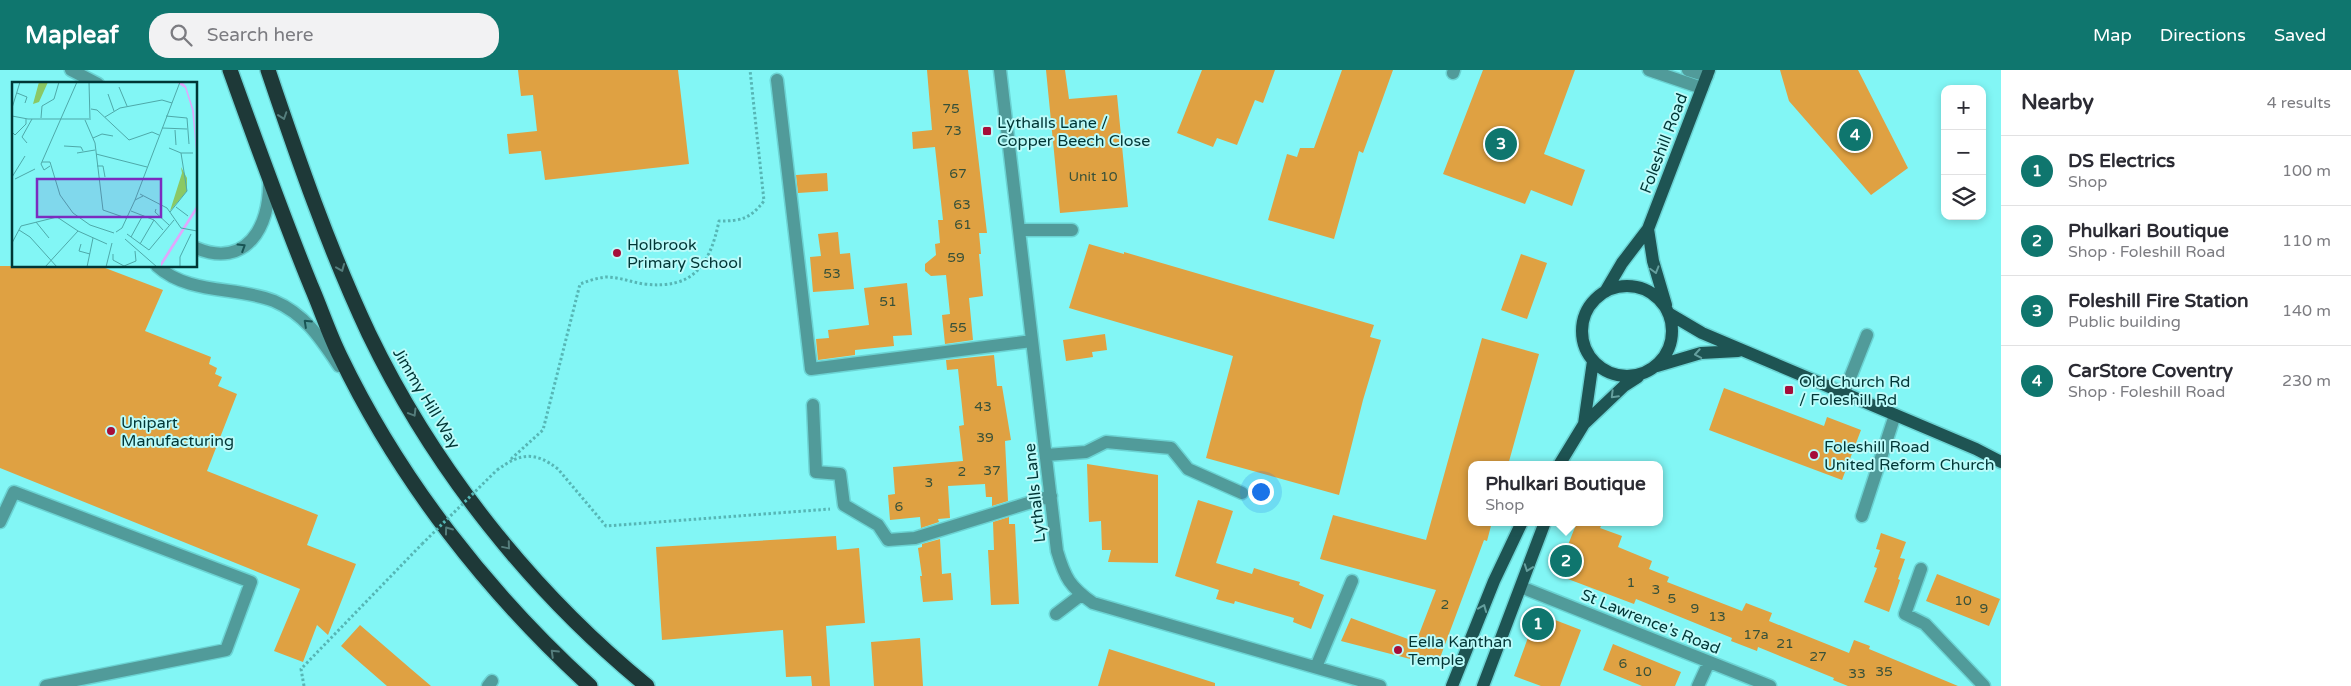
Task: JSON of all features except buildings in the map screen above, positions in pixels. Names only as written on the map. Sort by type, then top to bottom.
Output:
[{"type":"highway","points":[[230,70],[268,175],[339,356],[374,420],[425,499],[452,536],[536,635],[590,686]]},
{"type":"highway","name":"Jimmy Hill Way","points":[[268,70],[303,172],[344,276],[370,335],[431,443],[474,506],[535,580],[584,630],[647,686]]},
{"type":"main road","name":"Foleshill Road","points":[[1605,292],[1622,263],[1648,229],[1706,78]]},
{"type":"main road","name":"Foleshill Road","points":[[1648,229],[1653,262],[1668,312]]},
{"type":"main road","points":[[1745,351],[1701,353],[1635,376],[1624,376],[1608,372],[1593,361],[1586,349],[1582,334],[1584,318],[1590,306],[1605,292],[1617,287],[1631,286],[1649,292],[1668,312],[1702,333],[1745,351],[1844,393],[1895,415],[1976,449],[2001,462]]},
{"type":"main road","points":[[1562,461],[1584,424],[1624,386],[1651,369],[1665,356],[1669,348],[1672,330],[1668,312]]},
{"type":"main road","points":[[1584,424],[1593,361]]},
{"type":"main road","points":[[1452,686],[1494,581],[1520,526]]},
{"type":"main road","points":[[1483,686],[1544,526]]},
{"type":"street","points":[[71,70],[94,82]]},
{"type":"street","name":"Lythalls Lane","points":[[1000,70],[1057,551],[1063,573],[1074,590],[1094,603],[1380,686]]},
{"type":"street","points":[[1649,70],[1706,78]]},
{"type":"street","points":[[1688,70],[1706,78]]},
{"type":"street","points":[[778,80],[811,368],[1032,341]]},
{"type":"street","points":[[198,249],[215,254],[224,254],[242,248],[251,241],[258,232],[266,214],[268,175]]},
{"type":"street","points":[[1019,230],[1072,230]]},
{"type":"street","points":[[160,268],[172,277],[199,286],[253,295],[275,301],[303,319],[318,334],[374,420]]},
{"type":"street","points":[[1844,393],[1867,335]]},
{"type":"street","points":[[814,405],[816,472],[840,474],[844,505],[878,525],[888,540],[915,538],[1051,496]]},
{"type":"street","points":[[1862,516],[1895,415]]},
{"type":"street","points":[[1046,455],[1086,452],[1106,442],[1171,448],[1188,469],[1242,493]]},
{"type":"street","points":[[0,522],[14,492],[251,582],[226,650],[46,686]]},
{"type":"street","points":[[1921,569],[1905,614],[1925,624],[1984,686]]},
{"type":"street","points":[[1316,668],[1352,581]]},
{"type":"street","name":"St Lawrence's Road","points":[[1521,587],[1770,686]]},
{"type":"street","points":[[1056,614],[1081,595]]},
{"type":"street","points":[[1698,686],[1709,662]]},
{"type":"path","points":[[304,686],[301,670],[422,544],[497,470],[512,459],[543,430],[580,284],[592,280],[616,278],[629,282],[666,286],[686,280],[701,267],[712,249],[718,221],[734,221],[754,215],[764,201],[750,70]]},
{"type":"path","points":[[512,459],[523,456],[535,457],[549,462],[558,469],[606,526],[828,508],[836,512]]},
{"type":"place","name":"Lythalls Lane / Copper Beech Close","points":[[987,131]]},
{"type":"place","name":"CarStore Coventry","points":[[1855,135]]},
{"type":"place","name":"Foleshill Fire Station","points":[[1501,144]]},
{"type":"place","name":"Holbrook Primary School","points":[[617,253]]},
{"type":"place","name":"Old Church Rd / Foleshill Rd","points":[[1789,390]]},
{"type":"place","name":"Unipart Manufacturing","points":[[111,431]]},
{"type":"place","name":"Foleshill Road United Reform Church","points":[[1814,455]]},
{"type":"place","name":"Phulkari Boutique","points":[[1566,561]]},
{"type":"place","name":"DS Electrics","points":[[1538,624]]},
{"type":"place","name":"Eella Kanthan Temple","points":[[1398,650]]}]
